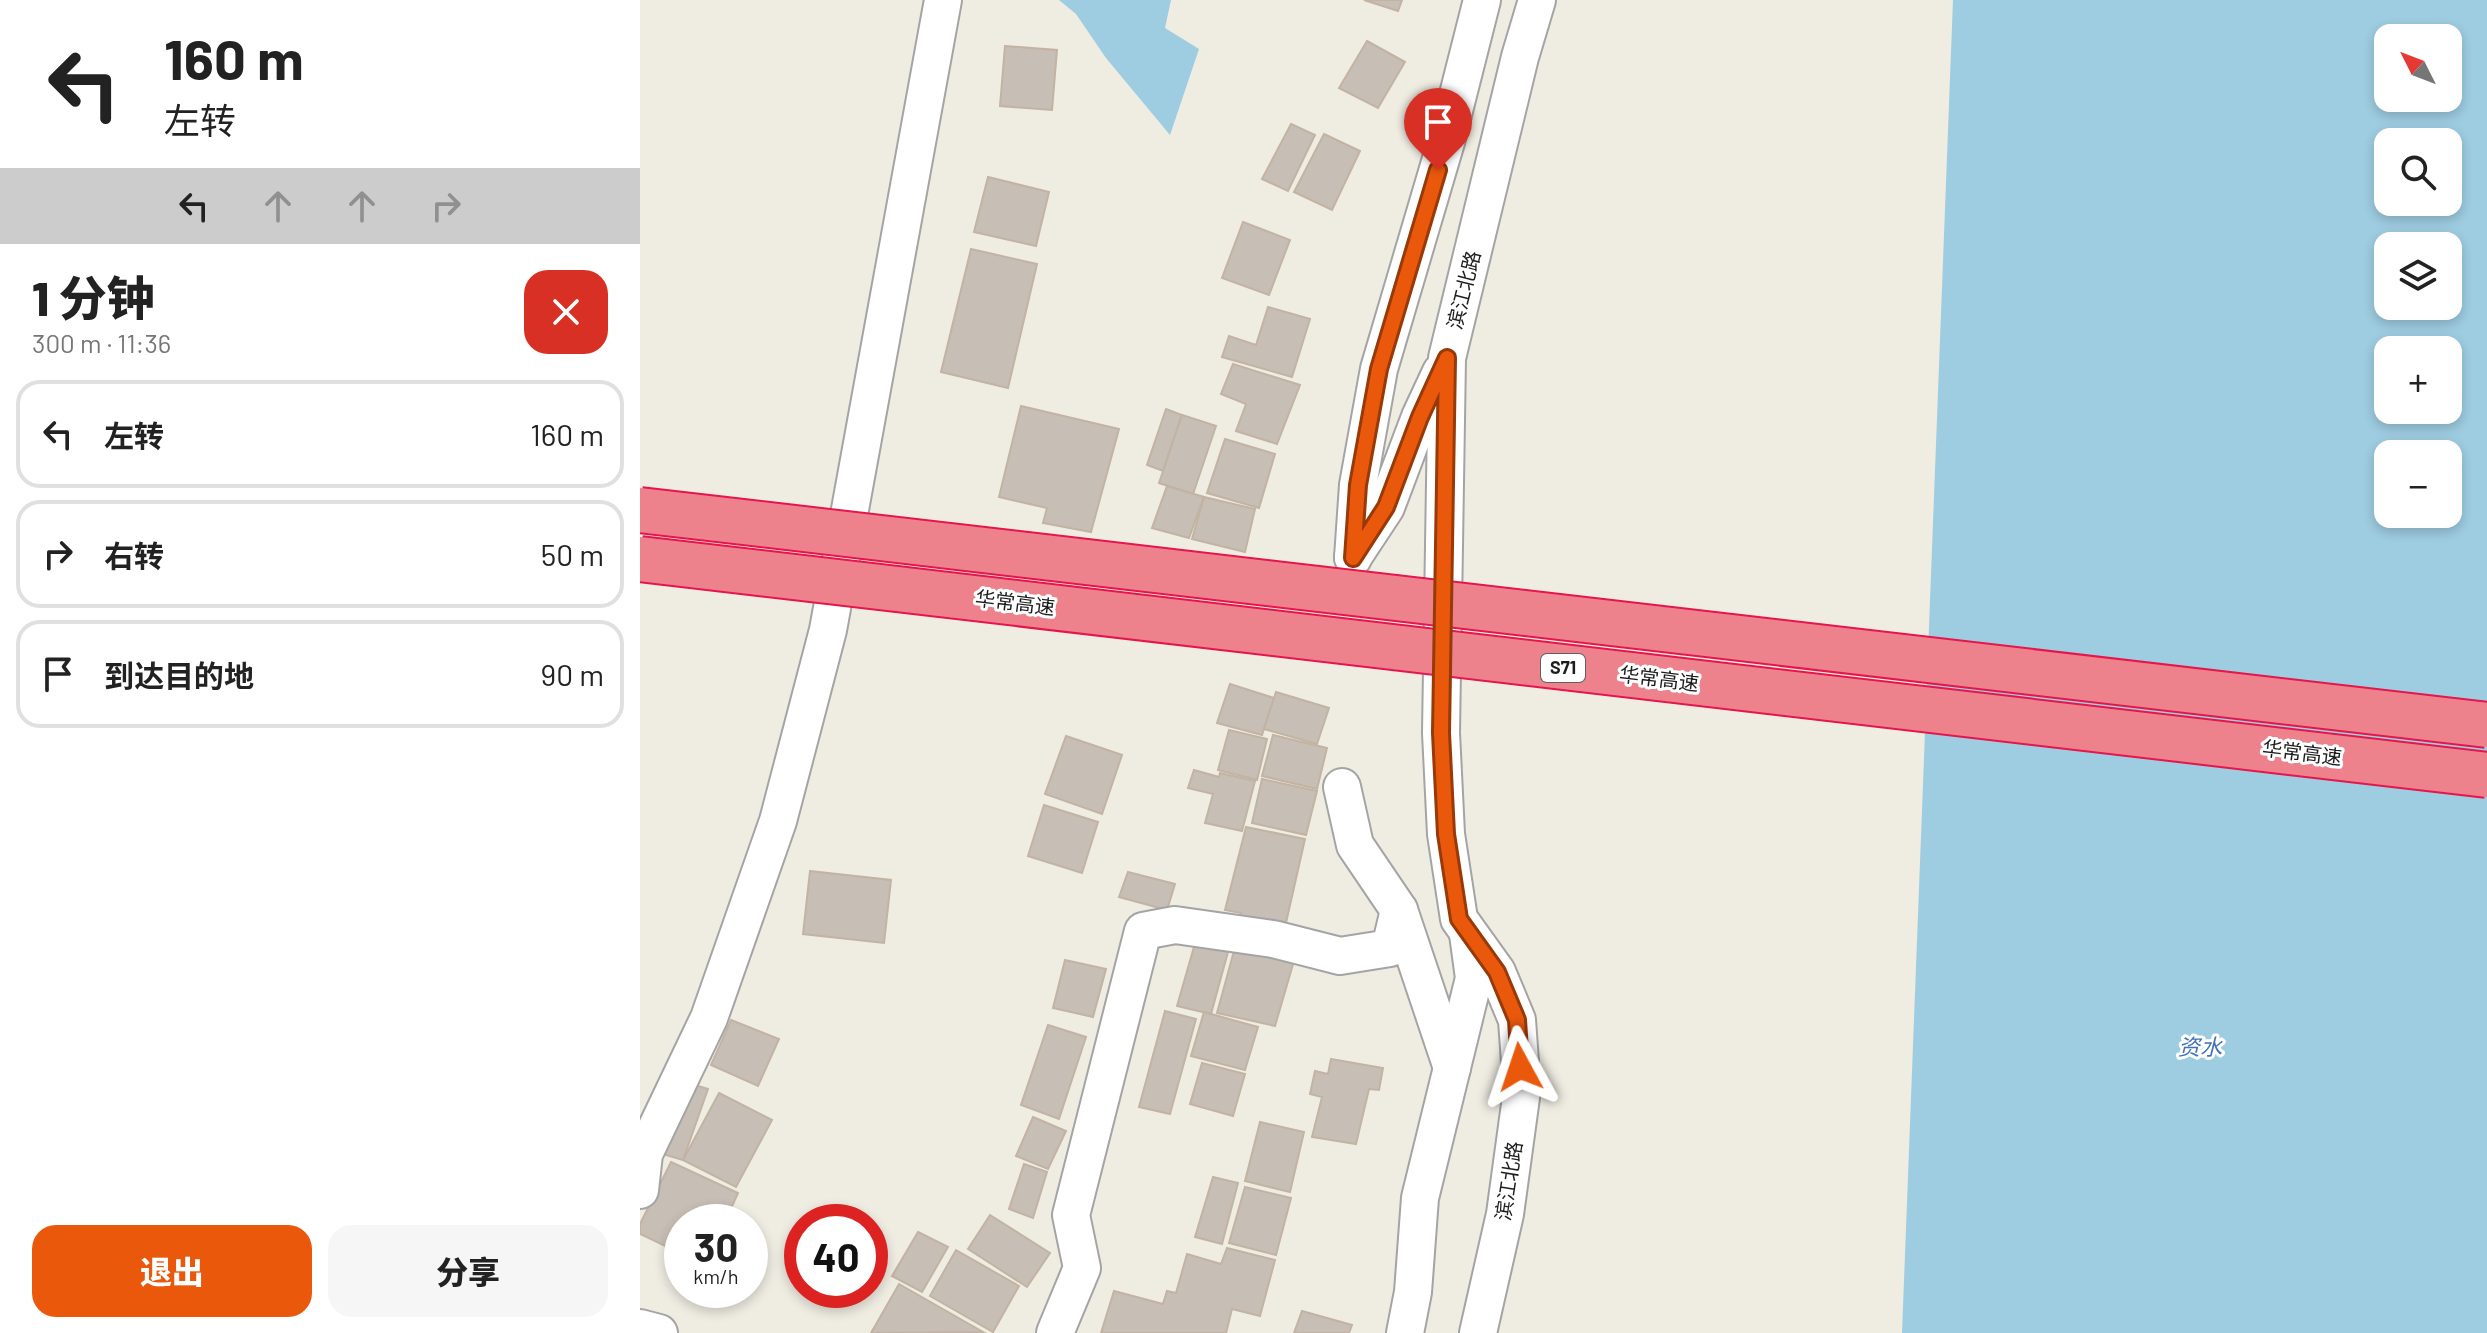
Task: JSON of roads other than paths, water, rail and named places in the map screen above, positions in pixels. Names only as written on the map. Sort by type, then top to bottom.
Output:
[{"type":"highway","points":[[640,510],[2487,725]]},
{"type":"highway","name":"华常高速","points":[[640,559],[2487,775]]},
{"type":"street","points":[[640,1190],[644,1154],[709,1018],[778,821],[828,630],[943,0]]},
{"type":"street","points":[[1447,358],[1420,417],[1386,507],[1353,558],[1358,485],[1379,369],[1446,142],[1482,0]]},
{"type":"street","name":"滨江北路","points":[[1478,1333],[1505,1214],[1522,1090],[1517,1020],[1497,972],[1459,919],[1446,834],[1441,733],[1447,358],[1520,57],[1537,0]]},
{"type":"street","points":[[1342,787],[1355,845],[1399,910],[1452,1068]]},
{"type":"street","points":[[1055,1333],[1082,1268],[1071,1215],[1143,931],[1175,925],[1273,939],[1340,956],[1390,948],[1399,910]]},
{"type":"street","points":[[1405,1333],[1413,1292],[1420,1198],[1474,978],[1468,931]]},
{"type":"street","points":[[640,1328],[659,1333]]},
{"type":"water","points":[[1059,0],[1171,0],[1165,28],[1199,49],[1170,135],[1106,58],[1076,14]]},
{"type":"water","name":"资水","points":[[1953,0],[2487,0],[2487,1333],[1902,1333]]}]
